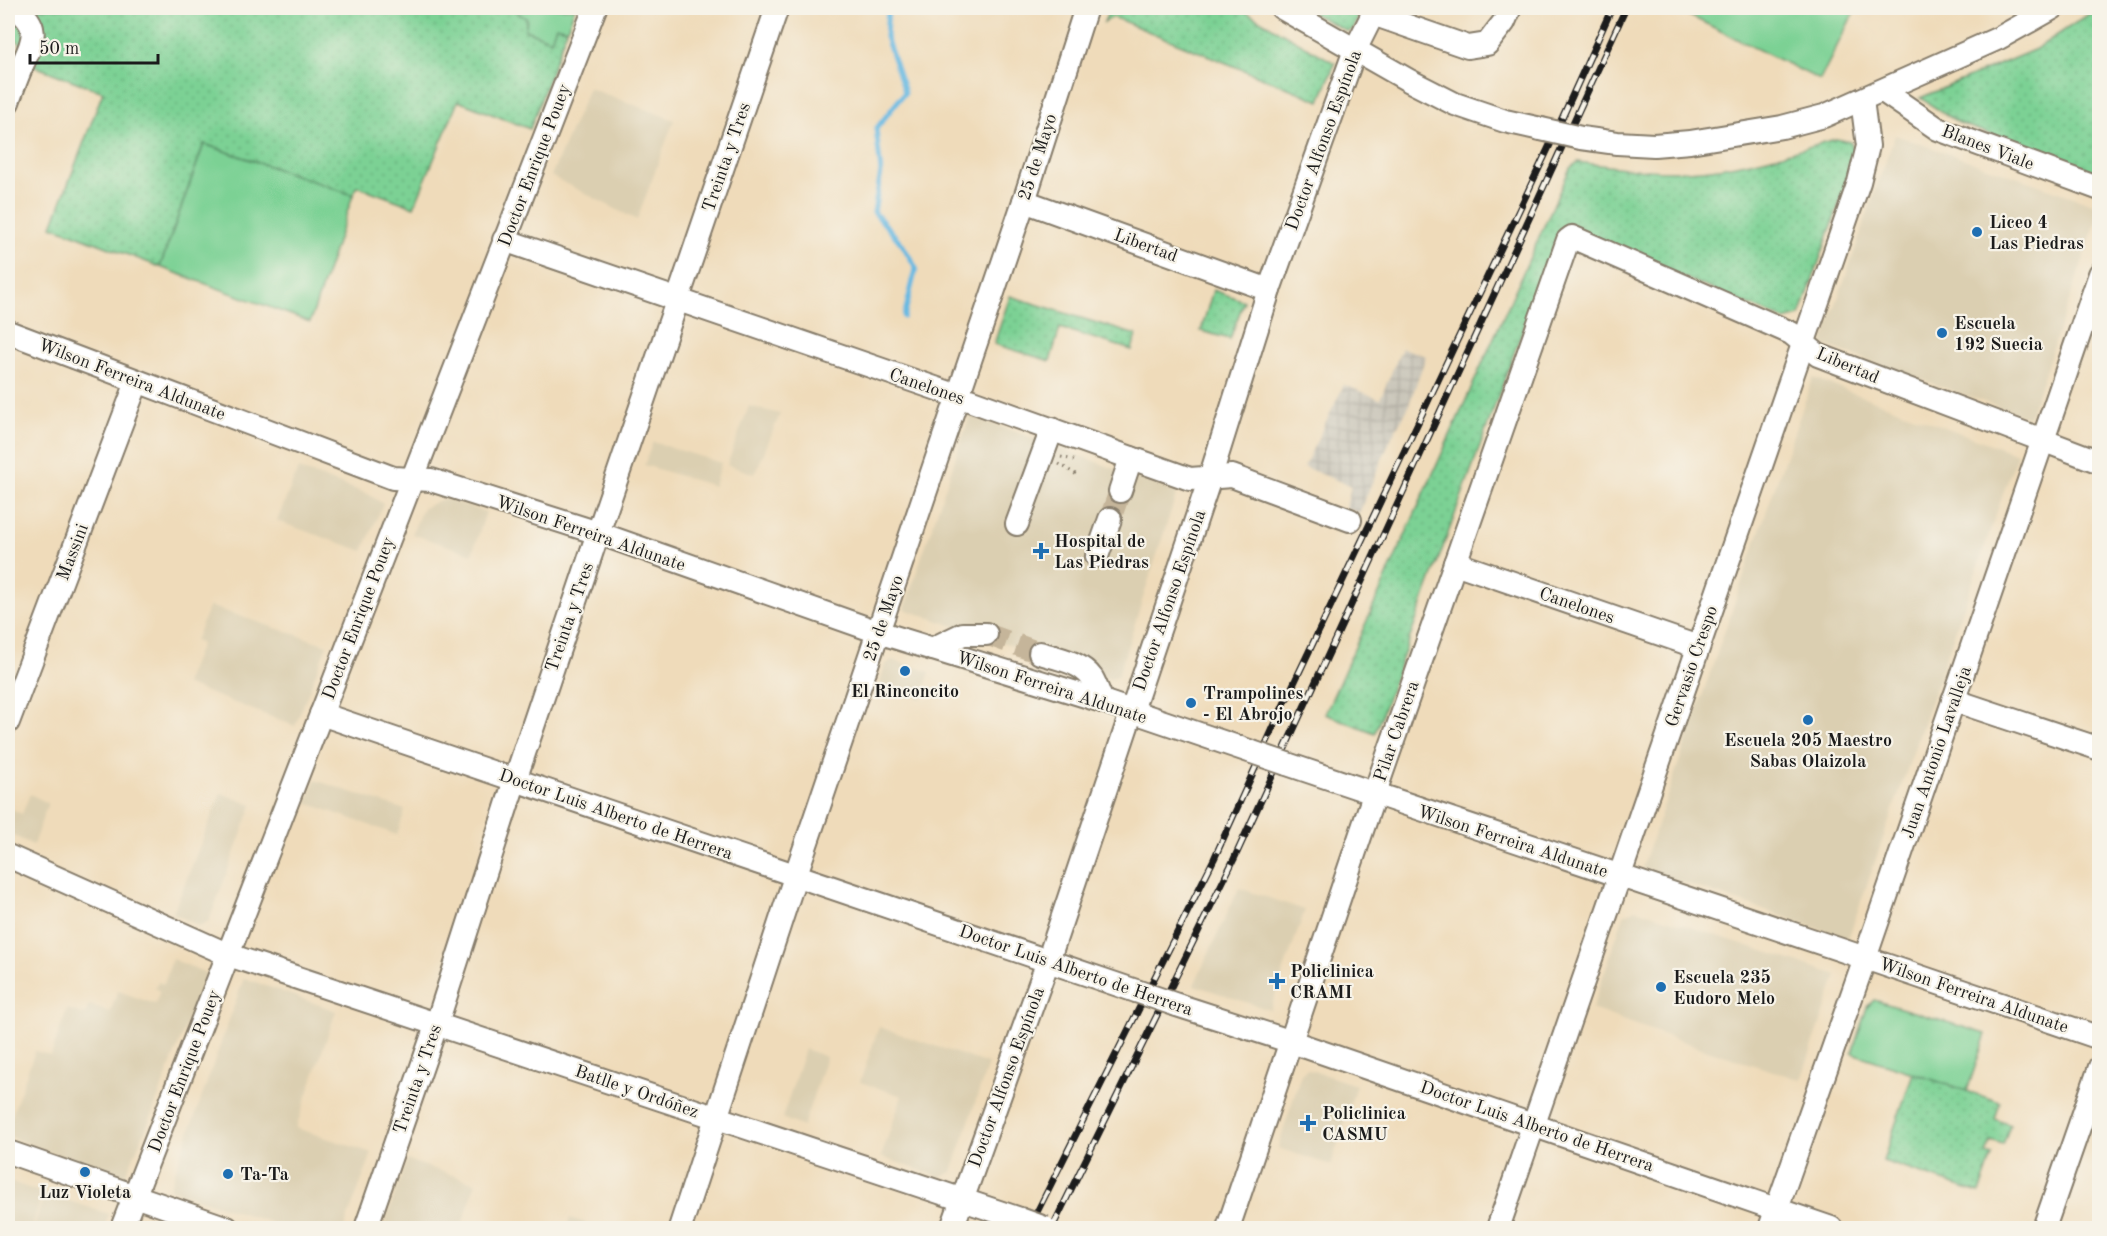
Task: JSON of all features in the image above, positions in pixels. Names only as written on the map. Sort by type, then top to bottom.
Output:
[{"type":"street","points":[[8,102],[32,41],[33,32],[26,15],[15,8]]},
{"type":"street","name":"Doctor Enrique Pouey","points":[[122,1228],[595,8]]},
{"type":"street","name":"Treinta y Tres","points":[[366,1228],[437,1023],[598,533],[777,8]]},
{"type":"street","name":"25 de Mayo","points":[[680,1228],[1086,8]]},
{"type":"street","points":[[1282,8],[1455,104],[1505,121],[1581,138],[1654,145],[1699,141],[1824,116],[1999,38],[2053,8]]},
{"type":"street","points":[[1373,10],[1468,47],[1487,44],[1504,22],[1510,8]]},
{"type":"street","name":"Doctor Alfonso Espínola","points":[[952,1228],[1048,961],[1210,478],[1269,290],[1355,50],[1373,10]]},
{"type":"street","name":"Blanes Viale","points":[[1872,96],[1938,129],[2100,189]]},
{"type":"street","name":"Gervasio Crespo","points":[[1498,1228],[1861,173],[1868,146],[1872,96]]},
{"type":"street","name":"Libertad","points":[[1023,201],[1269,290]]},
{"type":"street","name":"Libertad","points":[[1572,237],[1791,333],[1818,355],[2100,462]]},
{"type":"street","name":"Pilar Cabrera","points":[[1228,1228],[1374,795],[1565,245],[1572,237]]},
{"type":"street","name":"Canelones","points":[[504,240],[958,396],[1190,479],[1232,476],[1350,520]]},
{"type":"street","name":"Juan Antonio Lavalleja","points":[[1773,1219],[2100,274]]},
{"type":"street","name":"Wilson Ferreira Aldunate","points":[[8,332],[393,478],[431,480],[598,533],[878,632],[1102,701],[1374,795],[2100,1038]]},
{"type":"street","name":"Massini","points":[[8,722],[137,382]]},
{"type":"street","points":[[1017,524],[1052,429]]},
{"type":"street","points":[[1119,491],[1131,458]]},
{"type":"street","points":[[1096,556],[1110,519]]},
{"type":"street","name":"Canelones","points":[[1455,563],[1698,647]]},
{"type":"street","points":[[932,649],[963,634],[986,634]]},
{"type":"street","points":[[1040,653],[1081,668],[1092,678],[1102,701]]},
{"type":"street","points":[[1953,700],[2100,749]]},
{"type":"street","name":"Doctor Luis Alberto de Herrera","points":[[321,714],[1533,1125],[1773,1219],[1831,1228]]},
{"type":"street","name":"Batlle y Ordóñez","points":[[8,856],[229,955],[1045,1228]]},
{"type":"street","points":[[2044,1228],[2100,1067]]},
{"type":"street","points":[[8,1152],[227,1228]]},
{"type":"path","points":[[1054,456],[1083,463]]},
{"type":"path","points":[[1053,461],[1077,475]]},
{"type":"shaded area","points":[[589,88],[674,120],[637,220],[551,176]]},
{"type":"shaded area","points":[[1895,135],[2099,206],[2099,213],[2029,418],[1822,344]]},
{"type":"shaded area","points":[[1402,348],[1426,356],[1407,410],[1393,434],[1359,513],[1346,508],[1351,486],[1304,467],[1344,385],[1380,399]]},
{"type":"shaded area","name":"Escuela 205 Maestro Sabas Olaizola","points":[[1813,378],[2017,454],[1848,939],[1642,868]]},
{"type":"shaded area","points":[[749,406],[780,414],[755,474],[727,465]]},
{"type":"shaded area","name":"Hospital de Las Piedras","points":[[970,415],[1177,492],[1118,676],[1110,679],[904,609]]},
{"type":"shaded area","points":[[653,442],[721,463],[714,486],[644,465]]},
{"type":"shaded area","points":[[298,469],[368,494],[383,504],[363,551],[277,521]]},
{"type":"shaded area","points":[[444,498],[486,512],[472,554],[412,534],[422,509]]},
{"type":"shaded area","points":[[209,606],[327,645],[295,726],[185,684],[201,644],[195,641]]},
{"type":"shaded area","points":[[892,660],[930,672],[921,699],[879,686],[885,665]]},
{"type":"shaded area","points":[[315,780],[405,810],[397,835],[307,803]]},
{"type":"shaded area","points":[[221,793],[252,805],[209,921],[199,926],[173,913]]},
{"type":"shaded area","points":[[30,794],[48,803],[33,845],[8,833],[8,807],[22,814]]},
{"type":"shaded area","points":[[1239,888],[1305,910],[1270,1010],[1194,985]]},
{"type":"shaded area","points":[[1635,909],[1837,975],[1801,1080],[1701,1048],[1592,1009],[1624,915]]},
{"type":"shaded area","points":[[172,959],[206,973],[146,1129],[123,1180],[8,1136],[8,1126],[35,1051],[51,1056],[67,1009],[85,1015],[89,1005],[110,1012],[118,991],[155,1004],[160,991],[155,988],[158,982],[164,984]]},
{"type":"shaded area","points":[[244,978],[336,1011],[296,1128],[372,1153],[344,1228],[288,1228],[169,1189]]},
{"type":"shaded area","points":[[879,1027],[988,1064],[952,1172],[940,1177],[881,1157],[902,1096],[860,1082]]},
{"type":"shaded area","points":[[805,1049],[826,1057],[803,1127],[782,1118]]},
{"type":"shaded area","points":[[1307,1069],[1356,1085],[1331,1165],[1278,1148],[1301,1074]]},
{"type":"shaded area","points":[[407,1160],[476,1183],[461,1228],[383,1228]]},
{"type":"shaded area","points":[[8,1181],[43,1193],[32,1226],[37,1228],[8,1228]]},
{"type":"shaded area","points":[[45,1193],[109,1214],[104,1228],[43,1228],[34,1225]]},
{"type":"shaded area","points":[[570,1218],[601,1228],[566,1228]]},
{"type":"green space","points":[[8,8],[492,8],[494,11],[507,8],[527,19],[525,30],[550,39],[555,25],[567,29],[530,129],[458,101],[414,207],[357,186],[353,195],[204,144],[160,267],[52,226],[103,92],[29,64],[31,56],[19,42],[8,34]]},
{"type":"green space","points":[[511,8],[575,8],[567,29],[556,26],[551,40],[525,30],[527,19]]},
{"type":"green space","points":[[1110,8],[1239,8],[1335,63],[1320,101],[1113,17],[1104,22]]},
{"type":"green space","points":[[1302,8],[1359,8],[1357,22],[1352,30],[1347,31]]},
{"type":"green space","points":[[1674,8],[1856,8],[1820,80]]},
{"type":"green space","points":[[2100,8],[2099,174],[1959,123],[1920,98],[2036,49]]},
{"type":"green space","points":[[1836,139],[1850,142],[1857,153],[1800,316],[1785,320],[1566,228],[1558,233],[1375,733],[1325,714],[1570,168],[1578,162],[1671,171],[1702,170],[1753,162]]},
{"type":"green space","points":[[204,144],[353,195],[310,322],[160,267]]},
{"type":"green space","points":[[1213,290],[1244,301],[1230,339],[1201,331]]},
{"type":"green space","points":[[1010,296],[1136,335],[1132,350],[1060,328],[1050,361],[994,344]]},
{"type":"green space","points":[[1874,1000],[1986,1034],[1967,1091],[1852,1053],[1867,1007]]},
{"type":"green space","points":[[1913,1073],[2000,1102],[1995,1119],[2010,1125],[2003,1145],[1991,1141],[1986,1154],[1992,1156],[1979,1193],[1883,1161]]},
{"type":"waterway","points":[[888,8],[886,37],[905,92],[876,129],[881,172],[874,212],[902,244],[916,268],[904,317]]},
{"type":"tunnel","points":[[1110,519],[1120,491]]},
{"type":"tunnel","points":[[986,634],[1040,653]]},
{"type":"railway","points":[[1029,1228],[1214,859],[1285,702],[1549,147],[1612,8]]},
{"type":"railway","points":[[1052,1228],[1234,859],[1626,8]]},
{"type":"place","name":"Liceo 4 Las Piedras","points":[[1977,232]]},
{"type":"place","name":"Escuela 192 Suecia","points":[[1942,333]]},
{"type":"place","name":"Hospital de Las Piedras","points":[[1041,551]]},
{"type":"place","name":"El Rinconcito","points":[[905,671]]},
{"type":"place","name":"Trampolines - El Abrojo","points":[[1191,703]]},
{"type":"place","name":"Escuela 205 Maestro Sabas Olaizola","points":[[1808,720]]},
{"type":"place","name":"Policlinica CRAMI","points":[[1277,981]]},
{"type":"place","name":"Escuela 235 Eudoro Melo","points":[[1661,987]]},
{"type":"place","name":"Policlinica CASMU","points":[[1308,1123]]},
{"type":"place","name":"Luz Violeta","points":[[85,1172]]},
{"type":"place","name":"Ta-Ta","points":[[228,1174]]}]
